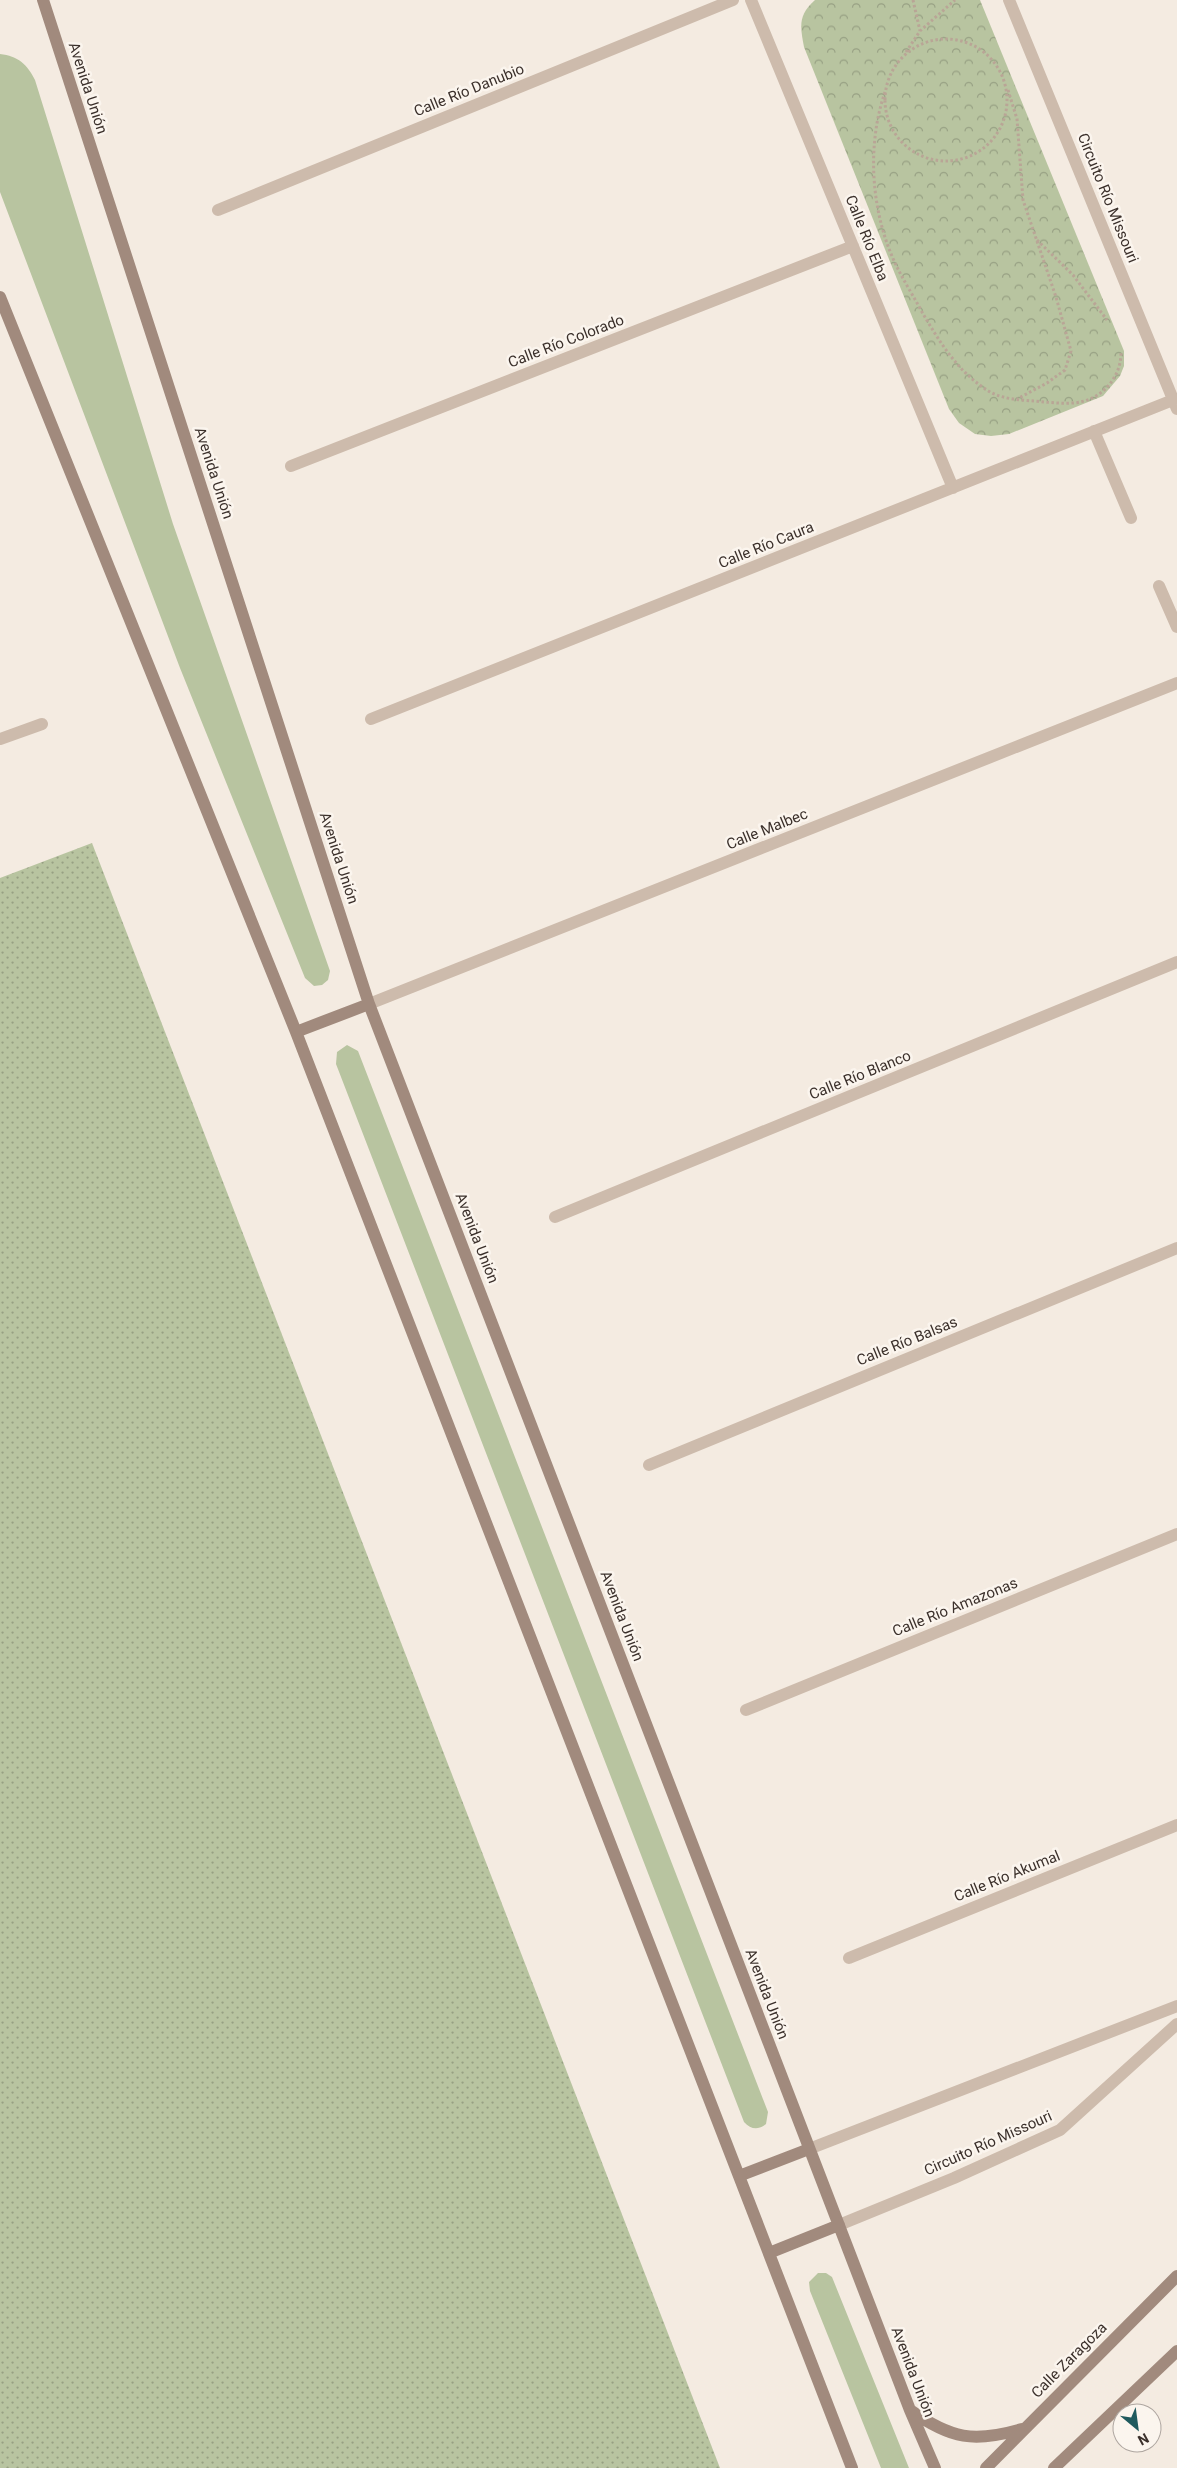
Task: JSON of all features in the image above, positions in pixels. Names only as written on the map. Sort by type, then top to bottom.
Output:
[{"type":"street","name":"Avenida Unión","points":[[43,0],[369,1004],[809,2149],[910,2410],[935,2468]]},
{"type":"street","name":"Calle Río Danubio","points":[[218,210],[733,0]]},
{"type":"street","name":"Calle Río Elba","points":[[752,0],[953,488]]},
{"type":"street","name":"Circuito Río Missouri","points":[[1009,0],[1175,405]]},
{"type":"street","name":"Calle Río Colorado","points":[[291,466],[853,246]]},
{"type":"street","points":[[0,297],[296,1032],[852,2468]]},
{"type":"street","name":"Calle Río Caura","points":[[371,719],[1094,431],[1175,405]]},
{"type":"street","points":[[1094,431],[1131,518]]},
{"type":"street","points":[[1159,586],[1177,627]]},
{"type":"street","name":"Calle Malbec","points":[[369,1004],[1177,683]]},
{"type":"street","points":[[0,739],[42,724]]},
{"type":"street","name":"Calle Río Blanco","points":[[555,1217],[1177,962]]},
{"type":"street","points":[[296,1032],[369,1004]]},
{"type":"street","name":"Calle Río Balsas","points":[[649,1465],[1177,1248]]},
{"type":"street","name":"Calle Río Amazonas","points":[[746,1710],[1177,1534]]},
{"type":"street","name":"Calle Río Akumal","points":[[849,1958],[1177,1825]]},
{"type":"street","points":[[739,2176],[1177,2006]]},
{"type":"street","name":"Circuito Río Missouri","points":[[839,2225],[954,2178],[1060,2130],[1177,2024]]},
{"type":"street","points":[[769,2253],[839,2225]]},
{"type":"street","name":"Calle Zaragoza","points":[[986,2468],[1022,2429],[1177,2276]]},
{"type":"street","points":[[1054,2468],[1177,2351]]},
{"type":"street","points":[[910,2410],[935,2427],[963,2436],[993,2437],[1022,2429]]},
{"type":"path","points":[[913,0],[920,31]]},
{"type":"path","points":[[955,0],[920,31],[892,71],[876,125],[874,178],[880,217],[897,268],[945,351],[988,391],[1016,399],[1073,404],[1094,397],[1110,384],[1117,374],[1121,364],[1119,343]]},
{"type":"path","points":[[905,54],[923,44],[943,39],[964,41],[983,51],[998,66],[1007,85],[1017,119],[1023,200],[1071,351],[1065,370],[1047,383],[1016,399]]},
{"type":"path","points":[[885,92],[886,112],[893,131],[905,146],[921,156],[940,162],[960,160],[978,153],[993,140],[1003,124],[1008,105],[1007,85]]},
{"type":"path","points":[[1037,240],[1073,275],[1110,325]]},
{"type":"green space","points":[[815,0],[980,0],[1124,351],[1124,366],[1120,376],[1103,396],[1009,434],[991,436],[975,434],[959,423],[949,409],[804,47],[801,27],[803,16],[809,5]]},
{"type":"green space","points":[[0,54],[17,59],[29,69],[35,80],[173,524],[330,971],[328,980],[322,985],[314,986],[305,978],[180,668],[0,192]]},
{"type":"green space","points":[[92,843],[720,2468],[0,2468],[0,878]]},
{"type":"green space","points":[[347,1045],[358,1051],[768,2112],[766,2124],[761,2127],[752,2128],[744,2122],[336,1064],[337,1052]]},
{"type":"green space","points":[[818,2273],[826,2273],[832,2277],[909,2468],[881,2468],[810,2291],[809,2282]]}]
